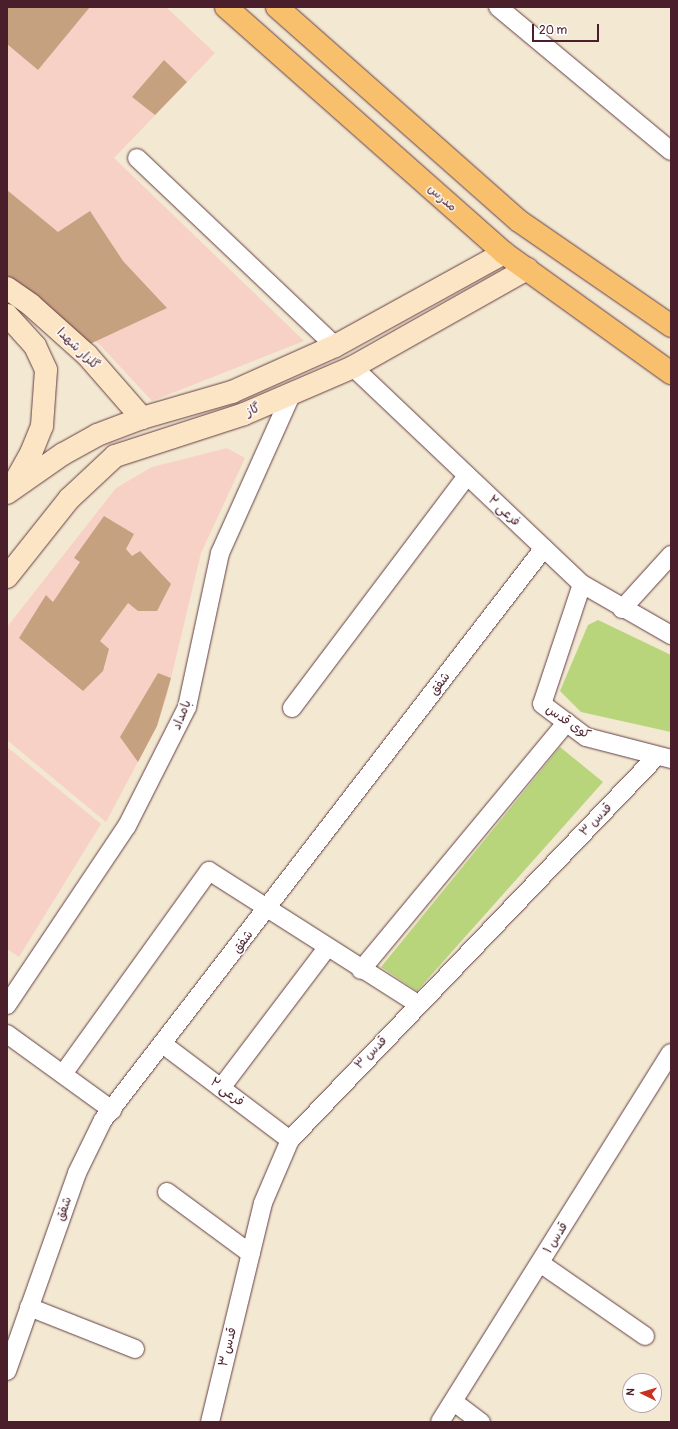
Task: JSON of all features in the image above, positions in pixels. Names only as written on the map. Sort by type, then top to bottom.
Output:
[{"type":"main road","name":"مدرس","points":[[226,7],[504,253],[671,373]]},
{"type":"main road","points":[[277,7],[529,228],[671,326]]},
{"type":"main road","points":[[504,253],[529,228]]},
{"type":"main road","points":[[527,269],[553,245]]},
{"type":"main road","name":"گاز","points":[[8,492],[63,454],[98,435],[142,418],[232,392],[335,346],[453,283],[504,253]]},
{"type":"main road","name":"گاز","points":[[7,577],[69,499],[115,456],[244,414],[291,395],[352,367],[467,304],[527,269]]},
{"type":"main road","points":[[453,283],[462,284],[466,289],[467,304]]},
{"type":"main road","name":"گلزار شهدا","points":[[7,288],[31,305],[87,355],[142,418]]},
{"type":"main road","points":[[7,315],[35,346],[46,370],[42,426],[31,453],[8,492]]},
{"type":"street","points":[[506,10],[671,151]]},
{"type":"street","points":[[137,158],[335,346]]},
{"type":"street","name":"فرعی ۲","points":[[352,367],[582,584],[622,609],[671,635]]},
{"type":"street","name":"بامداد","points":[[7,1005],[13,982],[127,826],[187,707],[220,553],[291,395]]},
{"type":"street","points":[[292,708],[467,476]]},
{"type":"street","name":"شفق","points":[[7,1370],[77,1173],[103,1120],[164,1045],[544,548]]},
{"type":"street","points":[[622,609],[671,555]]},
{"type":"street","name":"کوی قدس","points":[[582,584],[542,704],[586,737],[664,757]]},
{"type":"street","points":[[361,970],[567,722]]},
{"type":"street","name":"قدس ۳","points":[[210,1422],[263,1203],[290,1140],[418,1004],[664,757]]},
{"type":"street","points":[[63,1074],[208,871],[361,970],[418,1004]]},
{"type":"street","points":[[221,1088],[327,948]]},
{"type":"street","points":[[7,1034],[112,1110]]},
{"type":"street","name":"فرعی ۲","points":[[164,1045],[290,1140]]},
{"type":"street","name":"قدس ۱","points":[[440,1422],[454,1402],[671,1053]]},
{"type":"street","points":[[167,1192],[251,1254]]},
{"type":"street","points":[[540,1262],[645,1336]]},
{"type":"street","points":[[29,1307],[135,1349]]},
{"type":"street","points":[[454,1402],[481,1422]]},
{"type":"shaded area","points":[[7,7],[166,7],[215,53],[114,158],[304,341],[152,401],[100,345],[7,277]]},
{"type":"shaded area","points":[[227,448],[245,458],[201,553],[167,695],[157,726],[106,822],[7,740],[7,627],[116,488],[152,467]]},
{"type":"shaded area","points":[[7,747],[101,824],[19,957],[7,949]]},
{"type":"green space","points":[[598,620],[671,655],[671,732],[581,712],[560,691],[588,625]]},
{"type":"green space","points":[[560,747],[603,782],[417,991],[381,967]]},
{"type":"building","points":[[7,7],[90,7],[38,70],[7,44]]},
{"type":"building","points":[[164,60],[187,82],[155,115],[132,97]]},
{"type":"building","points":[[7,190],[58,232],[90,211],[123,261],[167,308],[90,344],[7,275]]},
{"type":"building","points":[[104,516],[134,534],[126,549],[132,556],[140,551],[171,584],[157,611],[138,611],[128,603],[100,641],[109,649],[103,671],[83,691],[19,638],[46,595],[53,602],[80,562],[74,558]]},
{"type":"building","points":[[158,673],[171,678],[157,726],[138,762],[120,737]]}]
